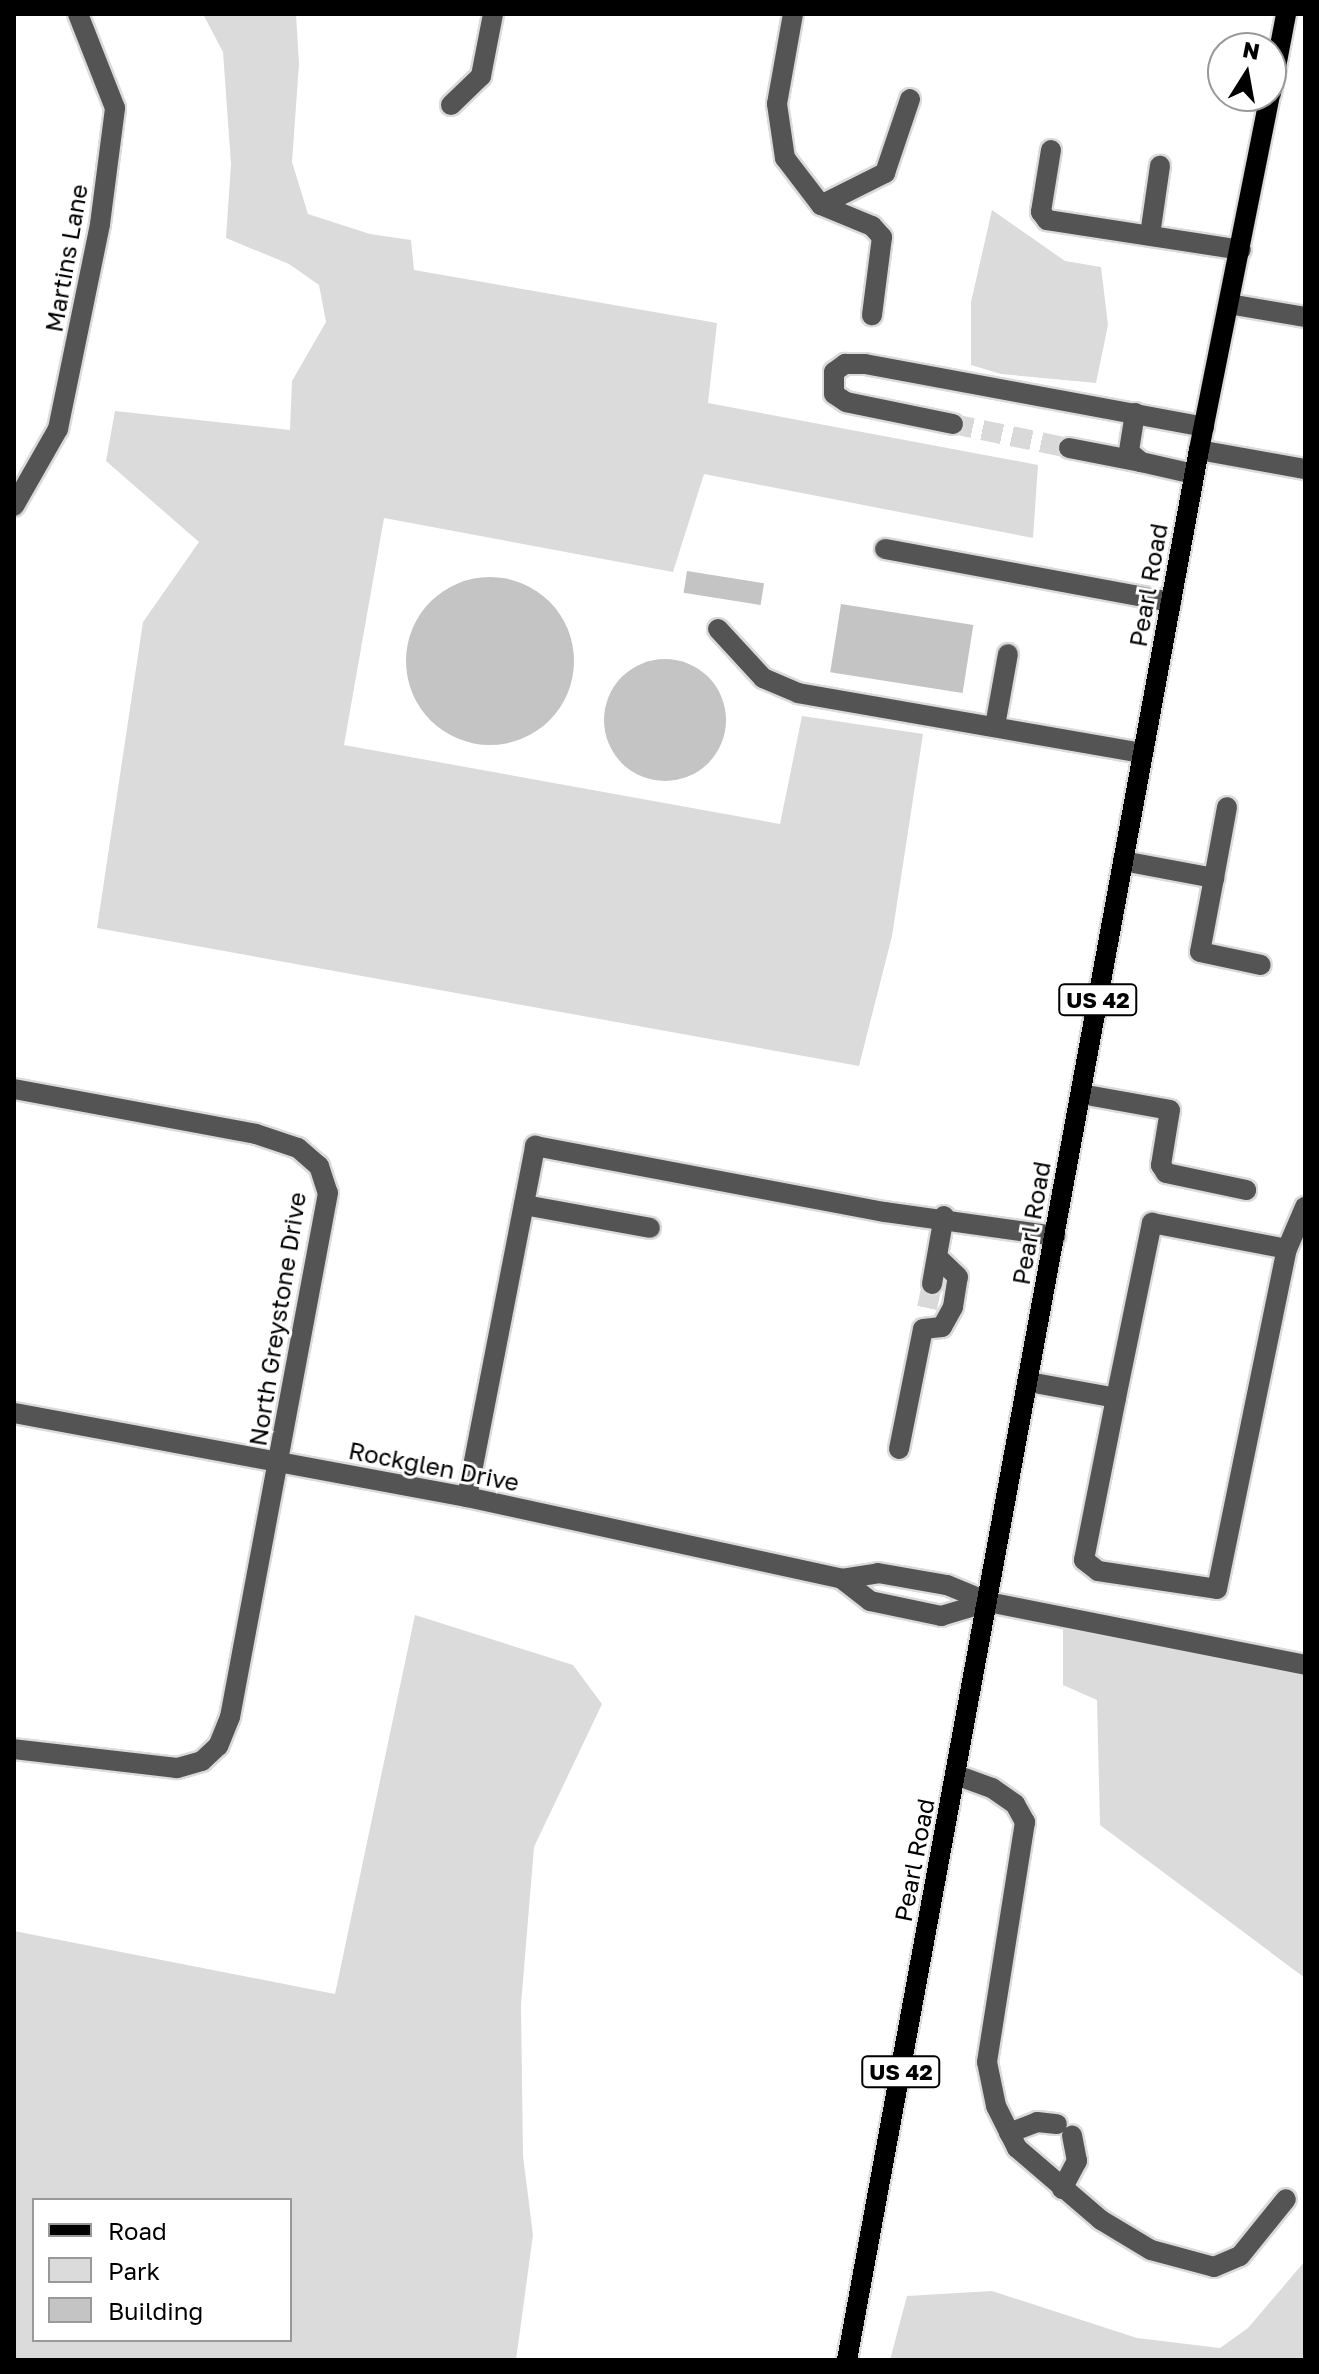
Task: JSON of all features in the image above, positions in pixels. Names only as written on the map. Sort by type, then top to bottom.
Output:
[{"type":"main road","name":"Pearl Road","points":[[847,2360],[1194,474],[1268,112]]},
{"type":"street","name":"Martins Lane","points":[[14,506],[58,429],[102,210],[115,108],[78,14]]},
{"type":"street","points":[[451,105],[481,76],[493,14]]},
{"type":"street","points":[[793,14],[777,104],[778,131],[785,158],[821,205],[872,226],[882,237],[872,315]]},
{"type":"street","points":[[821,205],[885,173],[910,99]]},
{"type":"street","points":[[1051,150],[1041,212],[1047,220],[1241,250]]},
{"type":"street","points":[[1150,235],[1160,166]]},
{"type":"street","points":[[1229,304],[1305,317]]},
{"type":"street","points":[[953,424],[846,402],[834,394],[834,372],[845,364],[865,364],[1204,427]]},
{"type":"street","points":[[1135,413],[1129,452],[1141,462]]},
{"type":"street","points":[[1069,448],[1194,474]]},
{"type":"street","points":[[1199,450],[1305,469]]},
{"type":"street","points":[[885,549],[1171,602]]},
{"type":"street","points":[[718,629],[763,678],[798,693],[1143,753]]},
{"type":"street","points":[[995,726],[1008,654]]},
{"type":"street","points":[[1227,807],[1200,952],[1261,965]]},
{"type":"street","points":[[1123,861],[1214,878]]},
{"type":"street","name":"North Greystone Drive","points":[[14,1089],[256,1134],[298,1148],[319,1166],[328,1193],[230,1717],[218,1746],[202,1761],[177,1768],[14,1749]]},
{"type":"street","points":[[1081,1094],[1170,1110],[1161,1165],[1166,1173],[1246,1190]]},
{"type":"street","points":[[467,1497],[535,1146],[885,1212],[944,1216],[1055,1236]]},
{"type":"street","points":[[524,1205],[650,1228]]},
{"type":"street","points":[[1287,1249],[1152,1223],[1084,1560],[1098,1571],[1217,1589],[1287,1249],[1305,1207]]},
{"type":"street","points":[[932,1284],[944,1216]]},
{"type":"street","points":[[923,1329],[942,1327],[953,1307],[958,1277],[937,1257]]},
{"type":"street","points":[[899,1449],[927,1308]]},
{"type":"street","points":[[1029,1382],[1116,1398]]},
{"type":"street","name":"Rockglen Drive","points":[[14,1413],[467,1497],[842,1579],[878,1573],[947,1585],[988,1602]]},
{"type":"street","name":"Rockglen Drive","points":[[842,1579],[870,1601],[941,1616],[988,1602]]},
{"type":"street","points":[[988,1602],[1305,1665]]},
{"type":"street","points":[[956,1775],[992,1788],[1015,1804],[1025,1822],[987,2062],[996,2106],[1009,2133],[1034,2167],[1151,2250],[1214,2267],[1240,2256],[1286,2199]]},
{"type":"street","points":[[1009,2133],[1037,2122],[1064,2130],[1077,2161],[1062,2189]]},
{"type":"green space","points":[[203,14],[296,14],[299,64],[292,162],[308,214],[370,234],[411,240],[414,270],[717,323],[708,403],[1038,465],[1033,538],[704,474],[673,572],[384,518],[344,745],[780,824],[802,716],[923,734],[892,936],[859,1066],[97,928],[143,622],[199,542],[106,461],[115,411],[290,430],[292,381],[326,322],[319,285],[289,264],[226,238],[231,164],[223,52]]},
{"type":"green space","points":[[992,210],[1065,261],[1101,267],[1108,325],[1096,383],[1001,374],[971,365],[971,302]]},
{"type":"green space","points":[[415,1615],[573,1665],[602,1704],[534,1847],[521,2005],[523,2156],[533,2235],[516,2360],[14,2360],[14,1931],[335,1994]]},
{"type":"green space","points":[[1063,1626],[1305,1662],[1305,1978],[1100,1825],[1097,1700],[1063,1685]]},
{"type":"green space","points":[[1305,2261],[1305,2360],[890,2360],[907,2296],[992,2291],[1137,2338],[1220,2348],[1248,2328]]},
{"type":"building","points":[[687,571],[764,583],[761,605],[684,593]]},
{"type":"building","points":[[490,577],[522,583],[550,601],[568,629],[574,661],[568,693],[550,721],[522,739],[490,745],[458,739],[430,721],[412,693],[406,661],[412,629],[430,601],[458,583]]},
{"type":"building","points":[[841,604],[973,625],[963,693],[830,672]]},
{"type":"building","points":[[665,659],[688,664],[708,677],[721,697],[726,720],[721,743],[708,763],[688,776],[665,781],[642,776],[622,763],[609,743],[604,720],[609,697],[622,677],[642,664]]},
{"type":"tunnel","points":[[953,424],[1069,448]]},
{"type":"tunnel","points":[[927,1308],[932,1284]]}]
